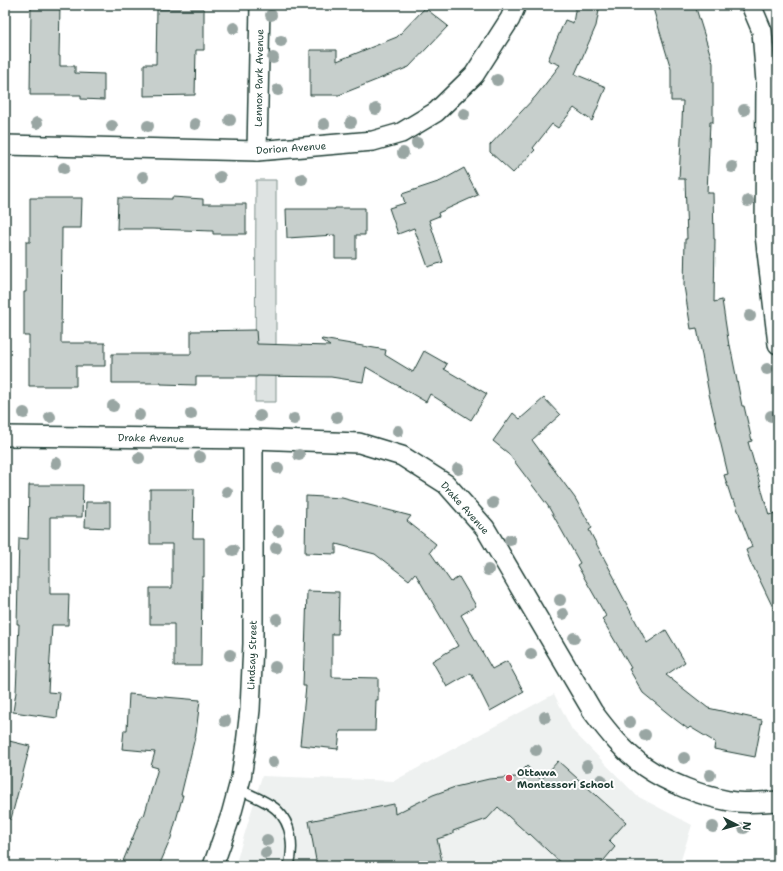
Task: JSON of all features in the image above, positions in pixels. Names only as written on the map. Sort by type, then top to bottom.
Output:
[{"type":"street","name":"Lennox Park Avenue","points":[[257,151],[260,5]]},
{"type":"street","name":"Dorion Avenue","points":[[5,145],[257,151],[373,141],[401,133],[436,112],[474,75],[510,19],[516,5]]},
{"type":"street","points":[[751,5],[762,31],[766,82],[765,235],[778,344]]},
{"type":"street","name":"Drake Avenue","points":[[5,436],[253,439],[359,443],[402,456],[446,484],[485,528],[593,712],[608,732],[623,748],[645,767],[671,782],[698,793],[730,801],[778,801]]},
{"type":"street","name":"Lindsay Street","points":[[213,866],[241,778],[248,724],[254,644],[253,439]]},
{"type":"lane","points":[[238,789],[277,809],[286,821],[292,838],[292,855],[289,866]]},
{"type":"shaded area","points":[[256,180],[276,180],[276,402],[255,402]]},
{"type":"shaded area","name":"Ottawa Montessori School","points":[[554,694],[572,730],[637,796],[692,825],[679,866],[235,866],[262,776],[394,781]]},
{"type":"building","points":[[31,5],[60,5],[60,66],[75,66],[75,73],[104,74],[104,100],[81,99],[81,95],[30,95]]},
{"type":"building","points":[[576,5],[600,5],[596,26],[575,74],[606,87],[592,121],[574,108],[558,128],[552,124],[533,148],[535,150],[513,173],[490,152],[490,145],[536,96],[560,65],[548,60],[565,20],[573,23]]},
{"type":"building","points":[[652,5],[695,5],[713,63],[713,122],[710,122],[707,193],[713,193],[715,239],[714,302],[722,300],[729,346],[730,345],[742,406],[744,406],[752,441],[748,442],[769,515],[778,512],[778,618],[752,566],[746,550],[752,547],[734,500],[732,500],[724,475],[728,474],[709,394],[697,328],[691,329],[684,286],[685,239],[687,239],[685,179],[679,179],[683,101],[671,101],[671,69]]},
{"type":"building","points":[[425,8],[448,26],[409,67],[339,95],[310,95],[310,50],[337,50],[337,61],[397,37]]},
{"type":"building","points":[[157,9],[204,9],[204,50],[196,50],[195,95],[144,96],[144,64],[156,64]]},
{"type":"building","points":[[464,168],[478,195],[438,213],[439,216],[429,220],[443,262],[428,267],[414,228],[398,234],[389,208],[405,203],[402,194],[441,181]]},
{"type":"building","points":[[172,197],[203,199],[203,204],[246,204],[246,234],[213,234],[213,231],[117,229],[118,198],[172,199]]},
{"type":"building","points":[[30,198],[82,198],[81,228],[62,228],[61,343],[105,343],[105,366],[76,366],[76,386],[29,386],[29,336],[24,336],[24,292],[26,292],[26,242],[30,242]]},
{"type":"building","points":[[365,208],[365,235],[356,235],[356,258],[335,258],[335,235],[287,238],[286,209]]},
{"type":"building","points":[[256,330],[257,344],[330,346],[321,340],[322,339],[386,350],[385,355],[413,372],[424,351],[447,364],[444,369],[487,394],[471,420],[430,394],[426,402],[366,367],[363,382],[331,377],[257,376],[196,377],[196,385],[112,383],[112,354],[191,354],[191,331]]},
{"type":"building","points":[[544,398],[560,415],[532,440],[575,498],[592,528],[589,530],[647,643],[666,630],[685,662],[666,675],[708,708],[762,720],[755,757],[714,749],[715,742],[690,727],[688,729],[643,693],[629,669],[631,668],[602,619],[606,616],[577,565],[580,563],[548,506],[508,453],[493,441],[513,413],[520,419]]},
{"type":"building","points":[[29,485],[83,485],[82,517],[50,517],[50,594],[69,594],[68,625],[52,625],[48,692],[60,693],[57,718],[13,712],[16,692],[19,624],[17,624],[19,538],[28,539]]},
{"type":"building","points":[[150,489],[194,489],[193,538],[204,538],[201,666],[174,666],[174,624],[150,624],[150,588],[172,588],[172,544],[150,544]]},
{"type":"building","points":[[306,496],[342,498],[411,516],[407,521],[436,544],[430,552],[451,582],[459,577],[476,606],[461,615],[492,669],[507,661],[524,692],[490,711],[471,673],[447,687],[432,661],[458,646],[415,573],[409,580],[375,554],[336,544],[336,554],[305,553]]},
{"type":"building","points":[[86,502],[110,502],[110,528],[85,527]]},
{"type":"building","points":[[307,591],[339,592],[338,634],[332,634],[332,677],[378,678],[378,700],[376,700],[375,731],[340,731],[338,749],[300,745],[306,686],[303,686]]},
{"type":"building","points":[[129,694],[200,700],[196,733],[181,795],[183,795],[171,838],[159,866],[121,866],[142,815],[144,816],[158,768],[151,766],[155,752],[122,749],[124,730],[127,730]]},
{"type":"building","points":[[5,740],[30,746],[11,819],[5,819]]},
{"type":"building","points":[[558,761],[626,822],[609,841],[615,847],[599,866],[564,866],[498,807],[487,819],[453,831],[453,834],[437,839],[443,866],[317,866],[309,821],[394,804],[395,814],[433,795],[455,787],[489,779],[516,777],[527,766],[541,780]]},
{"type":"place","name":"Ottawa Montessori School","points":[[509,778]]}]
